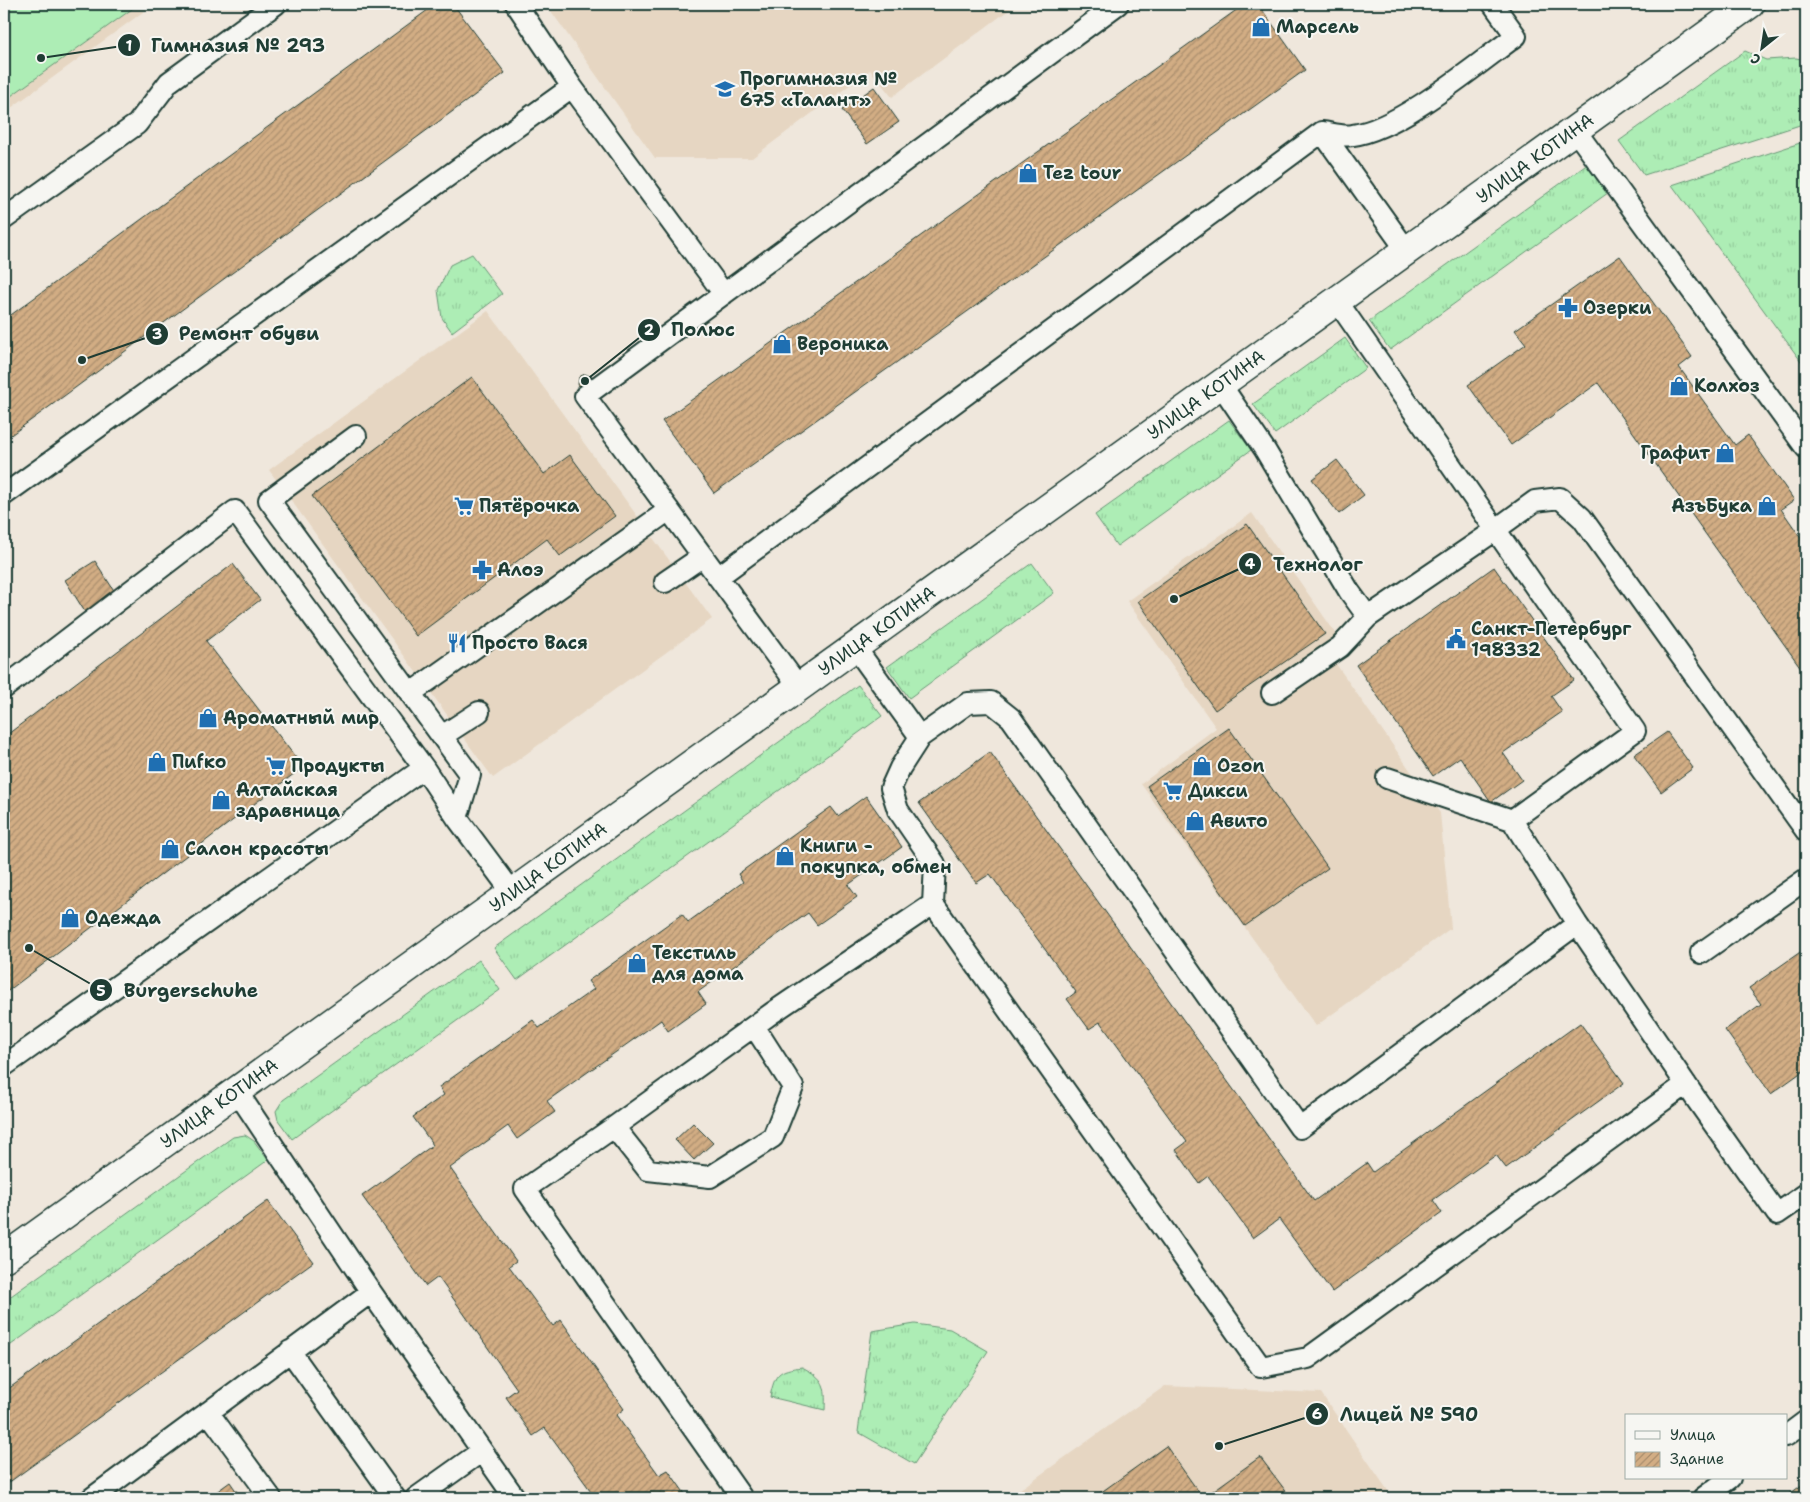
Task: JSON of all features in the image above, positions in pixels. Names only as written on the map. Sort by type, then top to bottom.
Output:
[{"type":"street","name":"УЛИЦА КОТИНА","points":[[4,1258],[1750,4]]},
{"type":"lane","points":[[4,219],[137,124],[169,82],[276,4]]},
{"type":"lane","points":[[516,4],[572,87],[724,294]]},
{"type":"lane","points":[[799,687],[585,396],[1118,4]]},
{"type":"lane","points":[[718,577],[1322,132],[1351,136],[1380,128],[1423,103],[1508,42],[1516,36],[1493,4]]},
{"type":"lane","points":[[4,495],[572,87]]},
{"type":"lane","points":[[1575,130],[1806,448]]},
{"type":"lane","points":[[1322,132],[1407,251]]},
{"type":"lane","points":[[1337,301],[1491,533],[1635,731],[1512,820]]},
{"type":"lane","points":[[1221,385],[1265,450],[1349,591],[1368,617]]},
{"type":"lane","points":[[356,436],[269,500],[470,776],[457,818]]},
{"type":"lane","points":[[1272,693],[1340,647],[1368,617],[1535,501],[1560,498],[1582,518],[1806,832]]},
{"type":"lane","points":[[411,693],[669,510]]},
{"type":"lane","points":[[4,688],[235,511],[424,768],[457,818],[512,892]]},
{"type":"lane","points":[[665,582],[703,556]]},
{"type":"lane","points":[[855,647],[920,737]]},
{"type":"lane","points":[[1577,924],[1300,1128],[1011,718],[990,702],[968,703],[920,737],[900,768],[891,788],[898,810],[935,864],[933,904],[1261,1367],[1308,1358],[1686,1084]]},
{"type":"lane","points":[[442,736],[479,712]]},
{"type":"lane","points":[[4,1066],[424,768]]},
{"type":"lane","points":[[1387,778],[1512,820],[1577,924],[1777,1214],[1806,1194]]},
{"type":"lane","points":[[1702,953],[1806,879]]},
{"type":"lane","points":[[742,1498],[525,1189],[754,1026],[933,904]]},
{"type":"lane","points":[[614,1127],[648,1170],[710,1176],[774,1137],[792,1087],[754,1026]]},
{"type":"lane","points":[[236,1090],[371,1292],[515,1498]]},
{"type":"lane","points":[[92,1498],[371,1292]]},
{"type":"lane","points":[[290,1352],[395,1498]]},
{"type":"lane","points":[[208,1412],[271,1498]]},
{"type":"lane","points":[[1788,1434],[1806,1421]]},
{"type":"lane","points":[[416,1498],[482,1450]]},
{"type":"lane","points":[[1702,1498],[1727,1480]]},
{"type":"shaded area","points":[[4,4],[154,4],[4,113]]},
{"type":"shaded area","name":"Прогимназия № 675 «Талант»","points":[[546,4],[1017,4],[892,97],[870,70],[752,158],[655,158]]},
{"type":"shaded area","points":[[488,311],[712,619],[493,778],[269,470]]},
{"type":"shaded area","points":[[1252,513],[1341,641],[1327,651],[1440,813],[1451,928],[1316,1026],[1141,784],[1216,728],[1127,601]]},
{"type":"shaded area","points":[[1165,1386],[1321,1393],[1393,1498],[1008,1498]]},
{"type":"green space","points":[[4,4],[139,4],[4,101]]},
{"type":"green space","points":[[1745,51],[1766,60],[1796,58],[1806,60],[1806,123],[1644,175],[1619,141]]},
{"type":"green space","points":[[1806,141],[1806,368],[1672,185]]},
{"type":"green space","points":[[1592,161],[1612,190],[1390,350],[1369,321]]},
{"type":"green space","points":[[472,254],[502,294],[452,332],[442,318],[438,290],[450,265]]},
{"type":"green space","points":[[1345,338],[1366,368],[1275,434],[1253,404]]},
{"type":"green space","points":[[1229,420],[1251,450],[1117,546],[1095,515]]},
{"type":"green space","points":[[1032,563],[1054,593],[909,698],[887,667]]},
{"type":"green space","points":[[858,685],[882,716],[517,980],[494,948]]},
{"type":"green space","points":[[479,960],[500,990],[292,1139],[278,1120],[276,1111],[283,1100]]},
{"type":"green space","points":[[245,1135],[254,1141],[268,1160],[4,1350],[4,1301],[233,1137]]},
{"type":"green space","points":[[915,1324],[950,1329],[988,1351],[914,1464],[858,1432],[872,1331]]},
{"type":"green space","points":[[802,1367],[820,1379],[825,1394],[825,1410],[770,1397],[779,1374],[783,1371]]},
{"type":"building","points":[[436,4],[453,4],[505,73],[4,440],[4,320]]},
{"type":"building","points":[[1241,4],[1258,4],[1305,70],[714,493],[662,421],[1242,6]]},
{"type":"building","points":[[874,87],[899,122],[867,144],[842,110]]},
{"type":"building","points":[[1620,256],[1692,357],[1679,367],[1735,445],[1748,435],[1794,500],[1781,509],[1806,545],[1806,675],[1598,383],[1511,445],[1468,385],[1526,344],[1515,330]]},
{"type":"building","points":[[585,374],[592,377],[592,384],[585,389],[578,385],[579,377]]},
{"type":"building","name":"Пятёрочка","points":[[472,377],[544,474],[570,455],[615,516],[560,556],[547,539],[416,636],[312,496]]},
{"type":"building","points":[[1337,460],[1364,495],[1339,514],[1312,479]]},
{"type":"building","points":[[1247,524],[1325,634],[1215,710],[1138,601]]},
{"type":"building","points":[[95,561],[115,592],[85,612],[65,580]]},
{"type":"building","points":[[233,564],[260,600],[206,641],[303,767],[4,994],[4,737]]},
{"type":"building","points":[[1494,567],[1574,680],[1551,696],[1562,712],[1503,753],[1522,780],[1491,802],[1460,757],[1433,776],[1356,665]]},
{"type":"building","points":[[1229,728],[1328,868],[1245,926],[1147,786]]},
{"type":"building","points":[[1667,732],[1693,768],[1661,792],[1634,755]]},
{"type":"building","points":[[990,752],[1314,1201],[1367,1163],[1373,1172],[1580,1023],[1624,1083],[1506,1168],[1496,1155],[1433,1200],[1442,1213],[1332,1292],[1279,1219],[1253,1238],[1208,1176],[1199,1183],[1176,1150],[1187,1142],[1100,1022],[1089,1029],[1067,999],[1076,992],[990,874],[976,883],[919,803]]},
{"type":"building","points":[[866,796],[902,847],[848,885],[857,897],[817,925],[808,913],[698,992],[706,1004],[668,1031],[661,1020],[547,1101],[555,1112],[517,1139],[508,1126],[450,1168],[516,1261],[509,1266],[553,1326],[561,1320],[624,1409],[616,1415],[659,1475],[668,1470],[688,1498],[596,1498],[545,1428],[533,1436],[506,1397],[517,1389],[438,1277],[426,1286],[362,1196],[433,1145],[413,1117],[444,1095],[439,1087],[533,1020],[539,1028],[594,989],[588,981],[682,914],[688,922],[743,882],[738,874],[831,807],[838,816]]},
{"type":"building","points":[[1806,948],[1806,1069],[1771,1094],[1725,1030],[1761,1004],[1749,988]]},
{"type":"building","points":[[693,1123],[713,1143],[694,1160],[675,1140]]},
{"type":"building","points":[[268,1201],[313,1262],[4,1486],[4,1392]]},
{"type":"building","points":[[1166,1446],[1203,1498],[1093,1498]]},
{"type":"building","points":[[1260,1457],[1291,1498],[1203,1498]]},
{"type":"building","points":[[230,1482],[241,1498],[208,1498]]},
{"type":"building","points":[[1806,1482],[1806,1498],[1784,1498]]},
{"type":"place","name":"Марсель","points":[[1261,27]]},
{"type":"place","name":"Гимназия № 293","points":[[41,58]]},
{"type":"place","name":"Прогимназия № 675 «Талант»","points":[[725,89]]},
{"type":"place","name":"Tez tour","points":[[1028,173]]},
{"type":"place","name":"Озерки","points":[[1568,308]]},
{"type":"place","name":"Вероника","points":[[782,344]]},
{"type":"place","name":"Ремонт обуви","points":[[82,360]]},
{"type":"place","name":"Полюс","points":[[585,381]]},
{"type":"place","name":"Колхоз","points":[[1679,386]]},
{"type":"place","name":"Графит","points":[[1725,453]]},
{"type":"place","name":"Пятёрочка","points":[[464,506]]},
{"type":"place","name":"АзъБука","points":[[1767,506]]},
{"type":"place","name":"Алоэ","points":[[482,570]]},
{"type":"place","name":"Технолог","points":[[1174,599]]},
{"type":"place","name":"Санкт-Петербург 198332","points":[[1456,639]]},
{"type":"place","name":"Просто Вася","points":[[457,643]]},
{"type":"place","name":"Ароматный мир","points":[[208,718]]},
{"type":"place","name":"Пиfко","points":[[157,762]]},
{"type":"place","name":"Продукты","points":[[276,766]]},
{"type":"place","name":"Ozon","points":[[1202,766]]},
{"type":"place","name":"Дикси","points":[[1173,791]]},
{"type":"place","name":"Алтайская здравница","points":[[221,800]]},
{"type":"place","name":"Авито","points":[[1195,821]]},
{"type":"place","name":"Салон красоты","points":[[170,849]]},
{"type":"place","name":"Книги - покупка, обмен","points":[[785,856]]},
{"type":"place","name":"Одежда","points":[[70,918]]},
{"type":"place","name":"Burgerschuhe","points":[[29,948]]},
{"type":"place","name":"Текстиль для дома","points":[[637,963]]},
{"type":"place","name":"Лицей № 590","points":[[1219,1446]]}]
